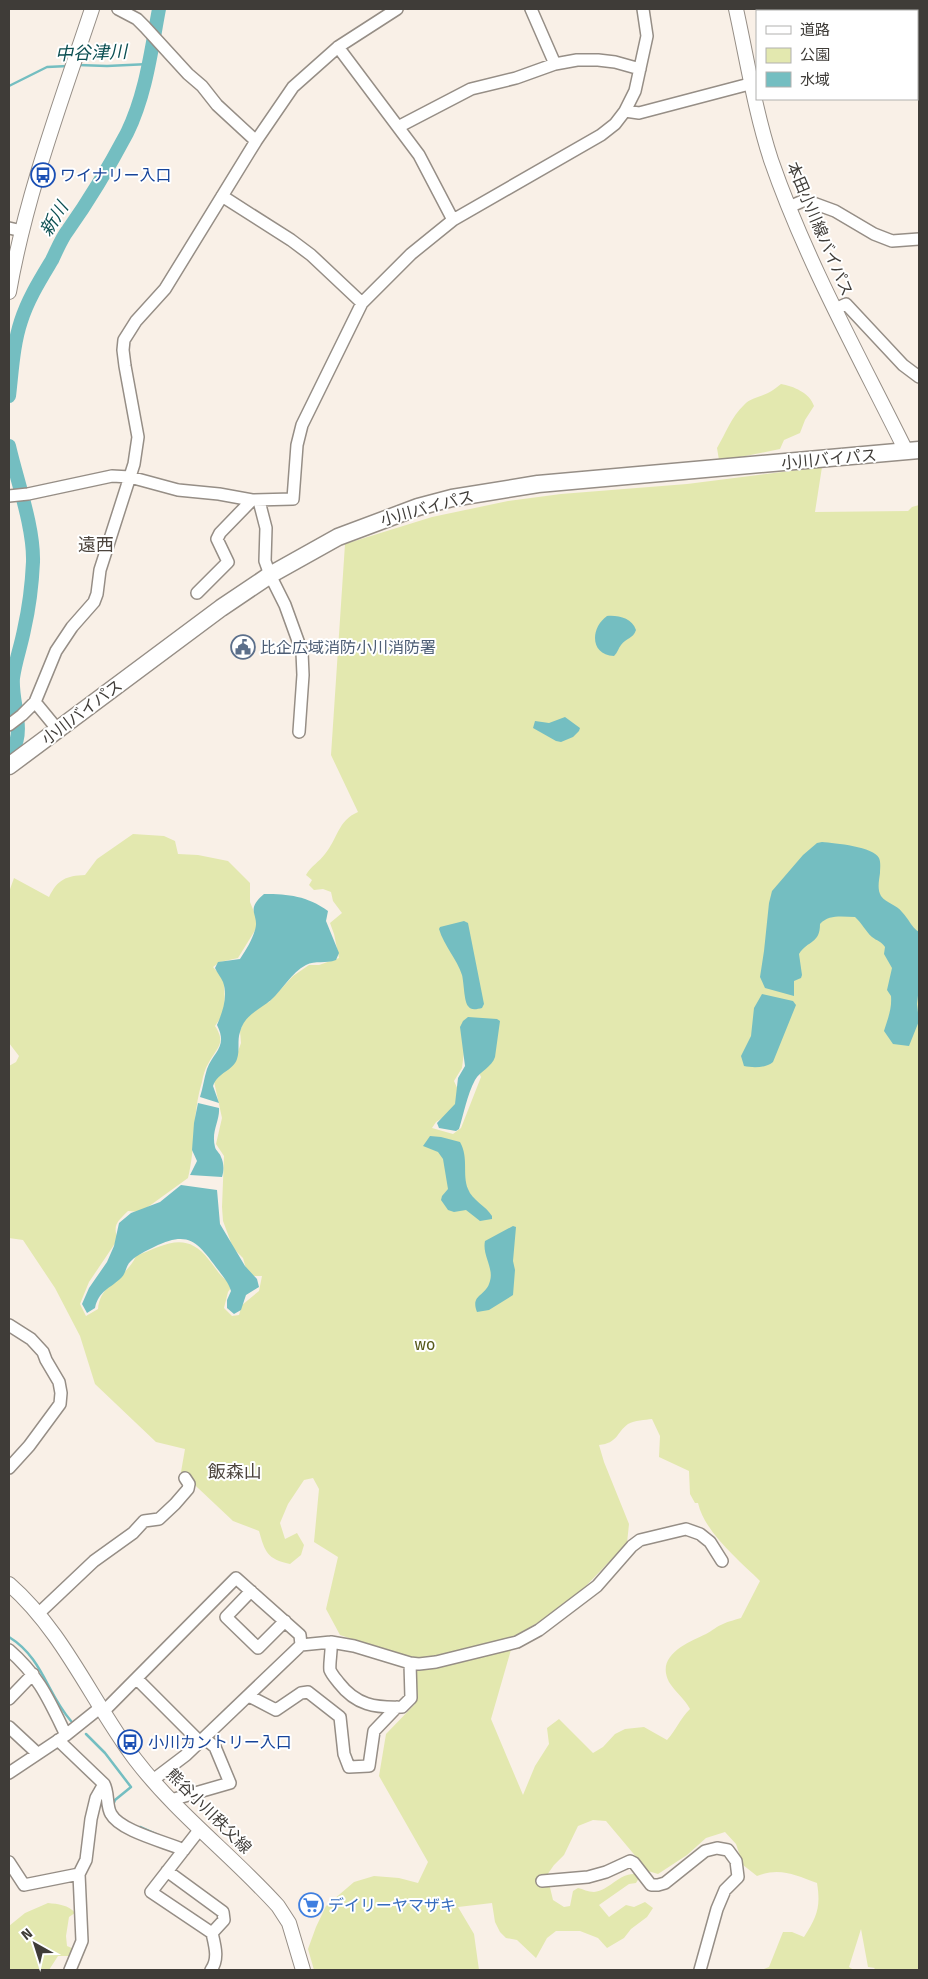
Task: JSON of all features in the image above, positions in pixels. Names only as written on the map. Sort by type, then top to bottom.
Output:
[{"type":"highway","name":"小川バイパス","points":[[9,766],[214,614],[270,575],[338,537],[410,510],[452,498],[538,484],[913,451]]},
{"type":"main road","points":[[9,292],[15,230],[44,155],[92,9]]},
{"type":"main road","name":"本田小川線バイパス","points":[[736,9],[756,96]]},
{"type":"main road","name":"本田小川線バイパス","points":[[757,100],[759,116],[771,158],[789,207],[835,309],[913,451]]},
{"type":"main road","name":"熊谷小川秩父線","points":[[9,1584],[50,1628],[132,1754],[153,1780],[278,1906],[289,1923],[303,1970]]},
{"type":"street","points":[[118,9],[136,19],[145,27],[202,86],[217,105],[256,141]]},
{"type":"street","points":[[9,725],[35,702],[56,651],[72,627],[94,602],[97,594],[100,570],[134,464],[138,437],[125,366],[124,340],[136,321],[165,289],[256,141],[294,87],[338,47],[384,12],[396,9]]},
{"type":"street","points":[[531,9],[555,64]]},
{"type":"street","points":[[12,496],[112,476],[130,478],[178,490],[219,494],[256,501],[293,499],[297,445],[302,425],[362,304],[411,254],[453,220],[601,135],[615,124],[626,111],[640,69],[647,36],[643,9]]},
{"type":"street","points":[[338,47],[419,155],[453,220]]},
{"type":"street","points":[[398,127],[471,88],[516,78],[555,64],[577,60],[598,60],[615,62],[640,69]]},
{"type":"street","points":[[626,111],[639,113],[754,83]]},
{"type":"street","points":[[222,196],[311,255],[362,304]]},
{"type":"street","points":[[789,207],[805,200],[835,212],[874,234],[892,241],[919,240]]},
{"type":"street","points":[[835,309],[846,304],[902,365],[919,377]]},
{"type":"street","points":[[256,501],[266,528],[266,561],[270,575],[285,605],[302,652],[304,675],[299,732]]},
{"type":"street","points":[[198,593],[228,562],[217,540],[220,533],[256,501]]},
{"type":"street","points":[[35,702],[58,730]]},
{"type":"street","points":[[9,1325],[31,1339],[44,1352],[46,1360],[59,1382],[61,1393],[60,1404],[29,1446],[9,1468]]},
{"type":"street","points":[[38,1614],[83,1571],[134,1533],[144,1521],[159,1519],[167,1512],[188,1489],[189,1484],[185,1478]]},
{"type":"street","points":[[153,1780],[202,1740],[301,1645],[331,1642],[354,1646],[410,1663],[436,1662],[517,1642],[539,1630],[597,1586],[632,1546],[640,1540],[686,1529],[700,1534],[710,1542],[722,1561]]},
{"type":"street","points":[[9,1773],[102,1709],[137,1679],[236,1578],[300,1635],[301,1645]]},
{"type":"street","points":[[251,1591],[226,1618],[258,1648],[285,1621]]},
{"type":"street","points":[[331,1642],[330,1668],[344,1690],[356,1700],[368,1705],[402,1707],[411,1698],[410,1663]]},
{"type":"street","points":[[9,1650],[34,1674],[41,1685],[62,1737],[104,1784],[107,1790],[110,1813],[120,1824],[184,1850]]},
{"type":"street","points":[[9,1699],[34,1674]]},
{"type":"street","points":[[137,1679],[202,1740],[215,1747],[230,1783],[171,1800]]},
{"type":"street","points":[[248,1696],[276,1710],[301,1693],[308,1692],[340,1717],[344,1754],[349,1767],[369,1766],[374,1731],[397,1707]]},
{"type":"street","points":[[9,1727],[37,1753]]},
{"type":"street","points":[[70,1970],[82,1941],[79,1874],[86,1860],[91,1819],[96,1798],[104,1784]]},
{"type":"street","points":[[200,1829],[151,1892],[212,1933],[217,1968]]},
{"type":"street","points":[[542,1881],[588,1877],[606,1872],[630,1861],[634,1863],[651,1885],[658,1885],[665,1882],[705,1851],[717,1848],[728,1850],[736,1861],[738,1877],[725,1890],[717,1909],[700,1970]]},
{"type":"street","points":[[9,1862],[24,1885],[79,1874]]},
{"type":"street","points":[[167,1871],[223,1912],[224,1920],[212,1933]]},
{"type":"green space","points":[[781,384],[791,386],[805,394],[814,406],[805,420],[800,433],[784,440],[780,449],[719,460],[717,448],[739,410],[749,401],[768,393]]},
{"type":"green space","name":"wo","points":[[822,467],[815,512],[908,511],[912,507],[919,505],[919,1969],[873,1970],[875,1968],[868,1967],[861,1929],[849,1967],[854,1970],[761,1970],[769,1967],[783,1932],[792,1932],[804,1937],[817,1911],[817,1883],[780,1872],[765,1873],[757,1876],[743,1865],[736,1844],[725,1832],[706,1838],[687,1855],[658,1874],[648,1871],[606,1821],[593,1820],[578,1826],[564,1855],[547,1875],[553,1900],[564,1907],[570,1906],[573,1891],[578,1888],[594,1892],[600,1891],[629,1874],[635,1874],[639,1878],[636,1883],[629,1884],[599,1905],[609,1917],[626,1905],[634,1907],[645,1902],[653,1908],[647,1917],[631,1929],[624,1938],[607,1948],[598,1938],[580,1931],[556,1931],[547,1938],[536,1958],[517,1940],[506,1938],[500,1932],[495,1922],[492,1903],[458,1907],[474,1934],[479,1970],[314,1970],[308,1949],[326,1906],[354,1882],[374,1876],[399,1878],[418,1883],[428,1862],[379,1776],[386,1734],[415,1704],[415,1673],[381,1649],[340,1635],[326,1609],[338,1557],[314,1542],[319,1489],[313,1478],[304,1480],[288,1504],[280,1523],[285,1539],[297,1533],[304,1545],[301,1555],[290,1564],[276,1560],[265,1549],[259,1531],[233,1521],[181,1472],[185,1449],[156,1442],[95,1384],[80,1336],[55,1288],[23,1240],[9,1238],[9,1066],[16,1062],[19,1056],[9,1043],[9,892],[14,878],[49,897],[59,882],[73,876],[85,875],[97,859],[133,834],[164,836],[175,841],[178,854],[198,855],[228,861],[250,883],[250,902],[259,924],[238,958],[220,962],[213,967],[224,979],[225,1011],[215,1026],[220,1042],[206,1068],[199,1094],[188,1178],[141,1212],[128,1211],[121,1218],[116,1227],[118,1239],[89,1282],[80,1304],[86,1316],[98,1309],[103,1293],[132,1264],[136,1256],[166,1245],[183,1243],[192,1245],[200,1251],[222,1276],[233,1285],[228,1292],[224,1308],[232,1316],[239,1315],[242,1305],[259,1291],[262,1276],[248,1276],[243,1258],[233,1248],[223,1221],[224,1156],[216,1144],[222,1118],[213,1077],[234,1063],[241,1043],[240,1031],[245,1018],[254,1007],[269,1002],[293,976],[309,965],[319,965],[339,958],[330,923],[342,913],[333,901],[331,892],[323,889],[314,890],[309,885],[312,880],[306,875],[329,849],[346,820],[358,812],[331,755],[345,544],[432,517],[508,501],[561,494],[687,484]],"holes":[[[465,1044],[481,1077],[461,1128],[453,1134],[432,1128],[436,1122],[453,1111],[460,1094],[454,1081],[462,1068]],[[652,1419],[660,1436],[659,1457],[689,1471],[690,1494],[695,1503],[698,1503],[708,1525],[733,1555],[760,1581],[741,1618],[721,1625],[691,1641],[670,1657],[666,1664],[669,1682],[690,1709],[667,1740],[644,1727],[625,1729],[615,1734],[603,1747],[593,1753],[559,1719],[547,1728],[549,1744],[535,1766],[523,1795],[491,1719],[515,1636],[542,1620],[584,1588],[627,1543],[629,1524],[599,1445],[613,1440],[628,1424]]]},
{"type":"green space","points":[[48,1903],[59,1904],[73,1910],[75,1913],[69,1917],[66,1936],[67,1946],[74,1949],[72,1956],[58,1956],[49,1970],[9,1970],[9,1926],[25,1913]]},
{"type":"water","points":[[607,616],[624,618],[636,630],[621,645],[614,656],[600,651],[595,640],[595,634],[601,621]]},
{"type":"water","points":[[565,717],[580,728],[573,737],[561,742],[533,728],[535,721],[549,723]]},
{"type":"water","points":[[817,843],[854,846],[876,854],[880,861],[879,888],[881,896],[900,910],[919,932],[919,987],[917,1004],[919,1021],[909,1046],[893,1044],[884,1031],[891,1005],[891,996],[887,990],[892,968],[884,954],[885,947],[870,935],[855,917],[832,917],[820,924],[816,939],[799,954],[802,975],[801,978],[794,981],[794,996],[765,988],[760,977],[772,891],[803,855]]},
{"type":"water","points":[[264,894],[298,897],[313,902],[328,911],[326,921],[339,953],[336,960],[317,962],[301,968],[271,1000],[248,1017],[239,1035],[238,1056],[235,1063],[215,1081],[213,1086],[219,1103],[200,1097],[207,1069],[221,1044],[217,1025],[223,1009],[225,993],[223,982],[215,968],[218,962],[240,959],[249,945],[255,930],[255,905]]},
{"type":"water","points":[[464,921],[468,923],[484,1004],[482,1008],[469,1008],[462,975],[439,929],[440,927]]},
{"type":"water","points":[[762,994],[793,1001],[796,1005],[773,1062],[759,1067],[744,1066],[741,1056],[751,1036],[754,1008]]},
{"type":"water","points":[[468,1017],[497,1019],[500,1021],[495,1057],[472,1086],[459,1129],[456,1131],[439,1128],[437,1123],[455,1104],[458,1078],[465,1066],[460,1027]]},
{"type":"water","points":[[198,1103],[219,1108],[214,1141],[223,1162],[222,1177],[190,1175],[197,1161],[192,1150]]},
{"type":"water","points":[[430,1136],[460,1142],[463,1148],[465,1178],[468,1189],[489,1212],[492,1219],[480,1221],[466,1210],[454,1212],[448,1210],[441,1200],[448,1189],[443,1159],[438,1152],[423,1146]]},
{"type":"water","points":[[181,1185],[217,1190],[220,1224],[245,1266],[257,1279],[259,1287],[246,1295],[241,1310],[234,1314],[227,1308],[230,1288],[212,1261],[199,1246],[185,1239],[176,1239],[154,1247],[133,1259],[122,1277],[102,1293],[95,1308],[87,1313],[82,1304],[89,1288],[107,1262],[114,1246],[119,1223],[131,1213],[160,1202]]},
{"type":"water","points":[[513,1226],[516,1227],[513,1295],[489,1310],[477,1312],[475,1306],[477,1298],[488,1286],[491,1276],[485,1251],[485,1241]]},
{"type":"waterway","name":"新川","points":[[9,396],[14,349],[24,313],[63,237],[99,183],[134,118],[143,88],[159,9]]},
{"type":"waterway","name":"中谷津川","points":[[78,65],[149,64]]},
{"type":"waterway","name":"中谷津川","points":[[9,86],[47,67],[68,66]]},
{"type":"waterway","name":"新川","points":[[9,446],[28,519],[33,548],[31,587],[23,636],[13,678],[18,724],[18,733],[13,749]]},
{"type":"waterway","points":[[9,1637],[30,1655],[71,1721]]},
{"type":"waterway","points":[[86,1734],[105,1753],[131,1787],[115,1800],[113,1805]]},
{"type":"waterway","points":[[140,1827],[158,1835]]},
{"type":"place","name":"ワイナリー入口","points":[[43,175]]},
{"type":"place","name":"比企広域消防小川消防署","points":[[243,647]]},
{"type":"place","name":"小川カントリー入口","points":[[130,1742]]},
{"type":"place","name":"デイリーヤマザキ","points":[[311,1905]]},
{"type":"district","name":"遠西","points":[[96,545]]},
{"type":"district","name":"飯森山","points":[[235,1472]]}]
